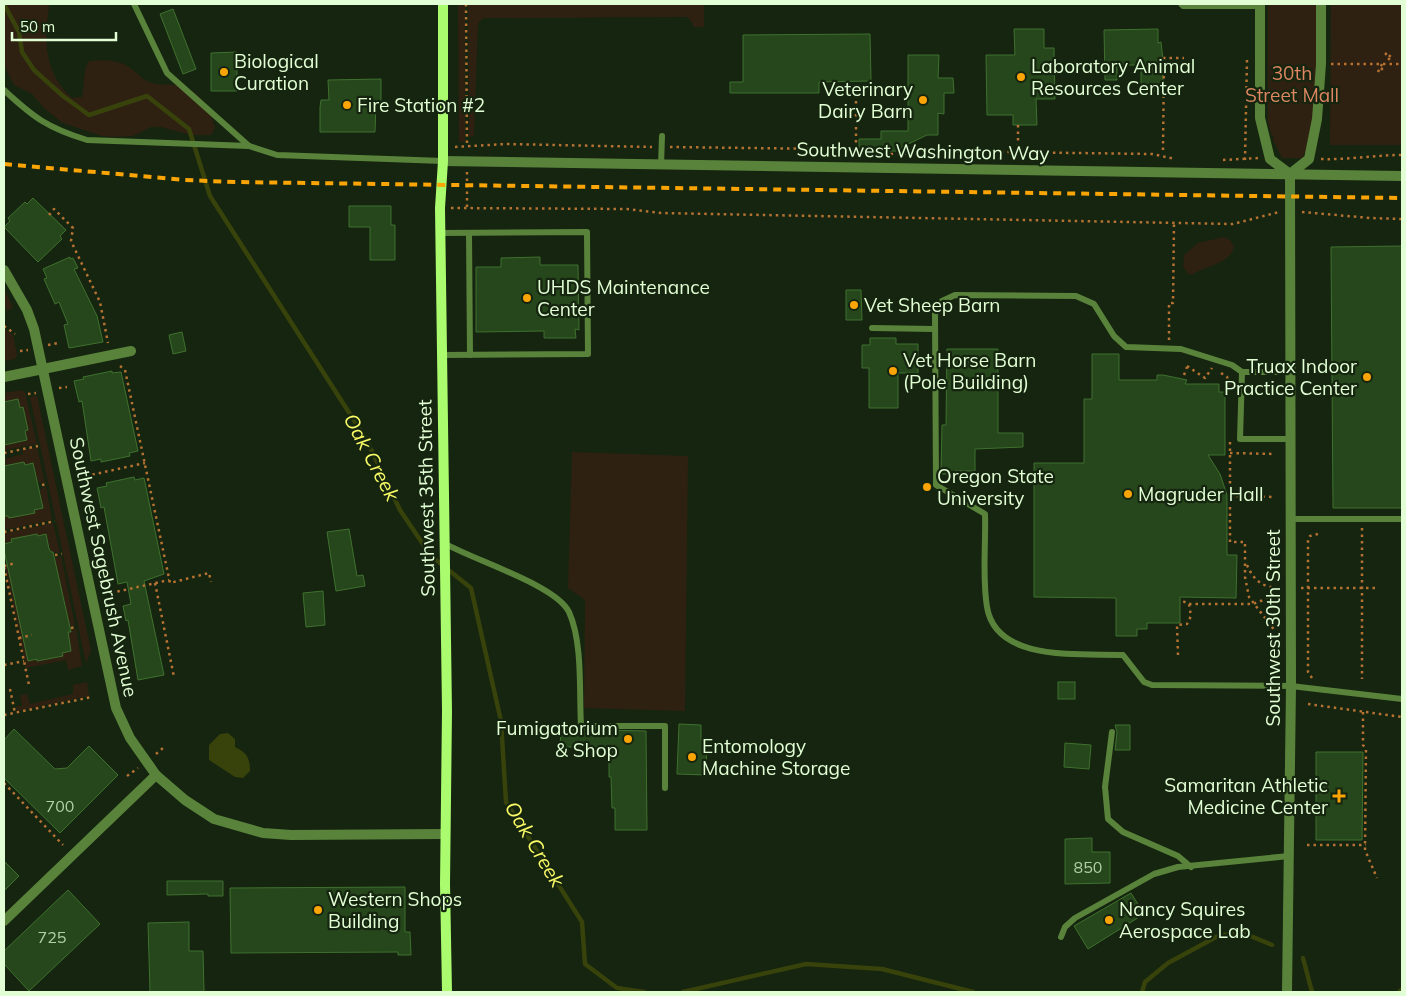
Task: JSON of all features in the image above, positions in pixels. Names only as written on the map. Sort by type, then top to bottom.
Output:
[{"type":"main road","name":"Southwest 35th Street","points":[[443,4],[443,161],[440,233],[447,711],[445,834],[447,992]]},
{"type":"street","points":[[1260,5],[1260,118],[1270,159],[1290,174],[1308,159],[1317,119],[1321,64],[1321,4]]},
{"type":"street","name":"Southwest Washington Way","points":[[443,161],[1402,176]]},
{"type":"street","name":"Southwest 30th Street","points":[[1287,992],[1291,588],[1290,174]]},
{"type":"street","name":"Southwest Sagebrush Avenue","points":[[4,270],[27,310],[43,369],[112,692],[130,738],[156,776],[185,800],[214,819],[262,833],[291,836],[445,834]]},
{"type":"street","points":[[4,377],[131,351]]},
{"type":"street","points":[[4,921],[156,776]]},
{"type":"lane","points":[[134,4],[168,74],[249,146]]},
{"type":"lane","points":[[1182,4],[1183,6],[1260,5]]},
{"type":"lane","points":[[4,90],[34,118],[64,133],[87,140],[249,146],[277,155],[352,160],[443,161]]},
{"type":"lane","points":[[661,165],[662,136]]},
{"type":"lane","points":[[440,233],[587,232],[588,354],[442,355]]},
{"type":"lane","points":[[469,233],[470,355]]},
{"type":"lane","points":[[1291,372],[1242,372],[1232,365],[1189,351],[1169,348],[1126,347],[1114,336],[1094,304],[1085,298],[1067,294],[954,295],[942,301],[934,314],[936,485],[985,514],[987,607],[993,624],[1010,641],[1031,650],[1123,654],[1144,682],[1152,684],[1290,686],[1402,699]]},
{"type":"lane","points":[[872,328],[934,329]]},
{"type":"lane","points":[[1242,372],[1240,439],[1291,439]]},
{"type":"lane","points":[[1290,519],[1402,520]]},
{"type":"lane","points":[[444,543],[465,555],[548,591],[564,605],[570,613],[576,642],[580,726],[664,726],[665,788]]},
{"type":"lane","points":[[1112,732],[1104,788],[1108,819],[1123,832],[1178,856],[1191,867]]},
{"type":"lane","points":[[1061,937],[1065,927],[1074,918],[1154,874],[1191,867],[1289,856]]},
{"type":"path","points":[[466,4],[467,208]]},
{"type":"path","points":[[1385,53],[1389,57]]},
{"type":"path","points":[[1389,64],[1389,57],[1392,53]]},
{"type":"path","points":[[1244,174],[1247,54]]},
{"type":"path","points":[[1163,150],[1164,58],[1184,58]]},
{"type":"path","points":[[1321,64],[1402,64]]},
{"type":"path","points":[[1382,64],[1385,72]]},
{"type":"path","points":[[1378,72],[1382,68]]},
{"type":"path","points":[[856,88],[856,143]]},
{"type":"path","points":[[1018,125],[1018,146]]},
{"type":"path","points":[[443,147],[506,144],[829,149],[858,154],[898,154],[928,151],[1152,154],[1176,160]]},
{"type":"path","points":[[1308,159],[1345,160],[1371,154],[1402,155]]},
{"type":"path","points":[[1215,160],[1270,159]]},
{"type":"path","points":[[440,208],[627,209],[680,213],[1233,224],[1276,212],[1290,211],[1402,219]]},
{"type":"path","points":[[49,215],[54,209],[73,228],[71,241],[100,302],[113,367],[122,366],[125,370],[169,580]]},
{"type":"path","points":[[1169,348],[1169,303],[1173,303],[1174,223]]},
{"type":"path","points":[[4,326],[15,334]]},
{"type":"path","points":[[1184,375],[1189,351]]},
{"type":"path","points":[[1187,366],[1205,378],[1212,368]]},
{"type":"path","points":[[1204,366],[1212,368],[1226,377],[1230,385],[1230,395]]},
{"type":"path","points":[[1230,434],[1230,542],[1245,542],[1246,585],[1253,604],[1275,631]]},
{"type":"path","points":[[4,453],[38,446]]},
{"type":"path","points":[[1230,453],[1275,454]]},
{"type":"path","points":[[86,476],[144,463]]},
{"type":"path","points":[[42,485],[47,484]]},
{"type":"path","points":[[1230,496],[1275,497]]},
{"type":"path","points":[[1362,519],[1362,679]]},
{"type":"path","points":[[4,532],[55,521]]},
{"type":"path","points":[[1318,534],[1310,536],[1308,539],[1308,675],[1318,680]]},
{"type":"path","points":[[55,556],[62,554]]},
{"type":"path","points":[[1245,562],[1257,581],[1275,588],[1380,588]]},
{"type":"path","points":[[16,563],[4,566],[29,685]]},
{"type":"path","points":[[111,593],[169,580],[170,583],[209,572],[211,582]]},
{"type":"path","points":[[155,583],[174,677]]},
{"type":"path","points":[[1180,600],[1188,604],[1253,604],[1268,598],[1275,588]]},
{"type":"path","points":[[1178,655],[1177,625],[1187,624],[1190,621],[1188,604]]},
{"type":"path","points":[[71,628],[77,627]]},
{"type":"path","points":[[19,638],[32,635]]},
{"type":"path","points":[[4,665],[24,661]]},
{"type":"path","points":[[10,689],[15,713]]},
{"type":"path","points":[[4,715],[92,696]]},
{"type":"path","points":[[1318,701],[1318,706]]},
{"type":"path","points":[[1308,704],[1402,717]]},
{"type":"path","points":[[1364,712],[1363,745],[1366,749],[1365,852],[1377,878]]},
{"type":"path","points":[[4,783],[63,845]]},
{"type":"path","points":[[1306,845],[1366,845]]},
{"type":"green space","points":[[4,4],[47,4],[49,6],[48,56],[56,78],[72,98],[82,97],[84,74],[89,61],[118,62],[149,82],[179,86],[193,92],[203,101],[210,113],[215,127],[211,135],[191,135],[161,127],[151,127],[133,136],[112,137],[102,136],[63,123],[45,109],[32,94],[14,85],[5,67]]},
{"type":"green space","points":[[458,4],[465,4],[465,142],[459,142]]},
{"type":"green space","points":[[468,4],[704,4],[704,27],[693,27],[693,23],[687,17],[483,18],[478,24],[474,136],[469,137]]},
{"type":"green space","name":"30th Street Mall","points":[[1268,4],[1317,4],[1317,104],[1309,143],[1302,158],[1282,158],[1273,140],[1274,137],[1271,134],[1268,121]]},
{"type":"green space","points":[[1331,4],[1402,4],[1402,145],[1330,145]]},
{"type":"green space","points":[[1224,237],[1230,240],[1234,247],[1227,258],[1192,275],[1187,273],[1183,266],[1184,255],[1198,243]]},
{"type":"green space","points":[[4,289],[13,307],[7,311],[4,304]]},
{"type":"green space","points":[[4,328],[13,335],[17,355],[15,359],[4,361]]},
{"type":"green space","points":[[21,390],[25,392],[37,444],[5,450],[4,445],[27,440],[25,431],[28,430],[23,408],[20,408],[18,399],[4,402],[4,393]]},
{"type":"green space","points":[[37,396],[91,651],[86,663],[30,397]]},
{"type":"green space","points":[[37,447],[45,483],[38,482],[33,463],[25,465],[24,462],[4,466],[4,459],[23,454],[22,450]]},
{"type":"green space","points":[[572,452],[688,456],[685,711],[584,708],[585,600],[568,588]]},
{"type":"green space","points":[[46,486],[52,520],[4,530],[4,516],[9,518],[35,513],[34,510],[43,508],[40,490]]},
{"type":"green space","points":[[53,523],[60,553],[51,552],[46,535],[38,536],[37,534],[12,539],[12,542],[4,544],[4,533]]},
{"type":"green space","points":[[61,556],[75,625],[70,626],[70,624],[64,625],[69,623],[55,561],[50,560]]},
{"type":"green space","points":[[16,565],[9,571],[22,633],[31,634],[20,636],[5,567]]},
{"type":"green space","points":[[76,628],[82,666],[68,670],[66,660],[26,668],[20,639],[32,637],[32,639],[23,641],[28,660],[37,659],[38,661],[63,656],[62,653],[71,651],[68,632]]},
{"type":"green space","points":[[87,682],[89,696],[17,711],[16,707],[22,705],[20,695],[27,694],[30,704],[73,694],[73,685]]},
{"type":"shaded area","points":[[228,733],[235,739],[235,747],[242,751],[248,759],[250,771],[243,778],[235,777],[209,760],[209,745],[220,734]]},
{"type":"building","points":[[173,9],[196,69],[183,74],[160,14]]},
{"type":"building","name":"Laboratory Animal Resources Center","points":[[1014,29],[1044,29],[1044,48],[1054,48],[1055,99],[1036,99],[1037,125],[1013,125],[1013,115],[987,115],[986,55],[1015,55]]},
{"type":"building","points":[[1158,29],[1158,43],[1161,42],[1163,60],[1163,91],[1141,91],[1141,65],[1117,65],[1117,80],[1105,80],[1104,30]]},
{"type":"building","points":[[870,34],[871,81],[819,82],[819,93],[730,93],[730,82],[743,82],[743,35]]},
{"type":"building","name":"Biological Curation","points":[[237,52],[237,91],[211,91],[211,53]]},
{"type":"building","name":"Veterinary Dairy Barn","points":[[908,55],[939,55],[938,78],[953,78],[954,93],[944,93],[944,114],[938,113],[938,135],[927,135],[898,149],[898,151],[859,151],[859,139],[881,139],[881,131],[908,131]]},
{"type":"building","name":"Fire Station #2","points":[[381,79],[381,103],[376,103],[375,132],[320,132],[321,100],[329,100],[328,80]]},
{"type":"building","points":[[33,198],[66,230],[60,236],[62,239],[38,262],[4,227],[10,221],[8,218],[25,202],[27,204]]},
{"type":"building","points":[[349,206],[391,206],[391,225],[395,225],[395,260],[370,260],[370,227],[349,227]]},
{"type":"building","name":"Truax Indoor Practice Center","points":[[1402,246],[1402,508],[1333,508],[1331,247]]},
{"type":"building","points":[[70,257],[70,259],[73,258],[78,268],[74,269],[97,316],[103,342],[69,348],[64,325],[68,324],[59,302],[55,304],[44,279],[47,278],[43,269]]},
{"type":"building","name":"UHDS Maintenance Center","points":[[540,257],[540,265],[578,265],[579,330],[575,329],[576,338],[544,338],[544,331],[476,332],[476,267],[501,267],[501,258]]},
{"type":"building","name":"Vet Sheep Barn","points":[[846,290],[861,290],[862,320],[846,320]]},
{"type":"building","points":[[182,332],[186,351],[173,354],[169,335]]},
{"type":"building","name":"Vet Horse Barn (Pole Building)","points":[[870,338],[896,338],[896,344],[918,344],[918,373],[898,373],[898,408],[869,408],[869,368],[862,368],[862,345],[870,345]]},
{"type":"building","points":[[947,349],[998,349],[998,433],[1023,433],[1023,447],[975,449],[975,471],[955,471],[955,474],[942,474],[941,471],[942,425],[946,425]]},
{"type":"building","name":"Magruder Hall","points":[[1092,354],[1119,354],[1119,380],[1157,380],[1157,375],[1163,375],[1187,380],[1185,384],[1219,384],[1219,392],[1225,392],[1225,455],[1208,455],[1220,474],[1227,495],[1227,555],[1237,555],[1236,598],[1180,597],[1180,623],[1147,623],[1147,629],[1137,629],[1137,636],[1116,636],[1116,598],[1034,597],[1034,463],[1084,463],[1084,399],[1092,399]]},
{"type":"building","points":[[112,371],[112,373],[121,372],[138,451],[129,453],[130,456],[101,462],[101,459],[91,461],[82,401],[79,402],[74,381],[84,379],[83,377]]},
{"type":"building","points":[[18,399],[20,408],[23,407],[28,430],[25,431],[27,440],[4,445],[4,402]]},
{"type":"building","points":[[24,462],[25,465],[33,463],[43,508],[34,510],[35,513],[9,518],[4,516],[4,466]]},
{"type":"building","points":[[134,477],[135,480],[144,478],[164,574],[144,581],[164,675],[138,680],[128,620],[126,621],[123,606],[131,604],[127,582],[118,584],[104,507],[101,508],[97,488],[107,486],[106,483]]},
{"type":"building","points":[[349,529],[357,576],[363,575],[365,586],[336,591],[327,532]]},
{"type":"building","points":[[37,534],[38,536],[46,534],[49,549],[53,552],[71,632],[68,632],[71,651],[62,653],[63,656],[28,661],[4,544],[12,542],[11,539]]},
{"type":"building","points":[[323,591],[325,625],[306,627],[303,593]]},
{"type":"building","points":[[1058,682],[1075,682],[1075,699],[1058,699]]},
{"type":"building","name":"Entomology Machine Storage","points":[[679,724],[701,725],[701,740],[707,740],[706,775],[677,774]]},
{"type":"building","points":[[1115,725],[1130,725],[1130,750],[1115,750],[1117,732]]},
{"type":"building","points":[[14,729],[55,769],[67,768],[89,746],[118,775],[60,833],[4,778],[4,740]]},
{"type":"building","points":[[561,729],[646,731],[647,830],[615,830],[615,808],[612,808],[611,777],[609,777],[609,747],[560,747]]},
{"type":"building","points":[[1065,743],[1091,745],[1089,769],[1064,767]]},
{"type":"building","name":"Samaritan Athletic Medicine Center","points":[[1316,752],[1363,752],[1362,840],[1316,840]]},
{"type":"building","points":[[1092,838],[1092,852],[1110,852],[1110,883],[1065,884],[1065,839]]},
{"type":"building","points":[[4,861],[19,876],[4,891]]},
{"type":"building","points":[[167,881],[223,881],[223,896],[208,896],[208,894],[167,895]]},
{"type":"building","name":"Western Shops Building","points":[[405,887],[405,932],[410,932],[411,955],[398,955],[398,952],[231,953],[230,888]]},
{"type":"building","points":[[68,890],[100,924],[29,991],[4,964],[4,951]]},
{"type":"building","name":"Nancy Squires Aerospace Lab","points":[[1131,893],[1144,914],[1088,949],[1074,926]]},
{"type":"building","points":[[189,922],[189,951],[203,951],[204,992],[150,992],[148,923]]},
{"type":"waterway","name":"Oak Creek","points":[[4,4],[19,32],[22,52],[34,70],[63,96],[89,115],[147,96],[189,129],[210,196],[366,439],[400,510],[431,556],[471,588],[501,721],[506,802],[582,922],[585,964],[617,988],[644,992]]},
{"type":"waterway","name":"Oak Creek","points":[[1142,992],[1145,982],[1168,963],[1218,936],[1241,932],[1272,945]]},
{"type":"waterway","name":"Oak Creek","points":[[1303,958],[1312,992]]},
{"type":"waterway","name":"Oak Creek","points":[[683,992],[806,964],[882,969],[973,992]]},
{"type":"waterway","name":"Oak Creek","points":[[1399,992],[1402,989]]},
{"type":"railway","points":[[4,164],[185,180],[235,182],[1402,198]]},
{"type":"place","name":"Biological Curation","points":[[224,72]]},
{"type":"place","name":"Laboratory Animal Resources Center","points":[[1021,77]]},
{"type":"place","name":"Veterinary Dairy Barn","points":[[923,100]]},
{"type":"place","name":"Fire Station #2","points":[[347,105]]},
{"type":"place","name":"UHDS Maintenance Center","points":[[527,298]]},
{"type":"place","name":"Vet Sheep Barn","points":[[854,305]]},
{"type":"place","name":"Vet Horse Barn (Pole Building)","points":[[893,371]]},
{"type":"place","name":"Truax Indoor Practice Center","points":[[1367,377]]},
{"type":"place","name":"Oregon State University","points":[[927,487]]},
{"type":"place","name":"Magruder Hall","points":[[1128,494]]},
{"type":"place","name":"Fumigatorium & Shop","points":[[628,739]]},
{"type":"place","name":"Entomology Machine Storage","points":[[692,757]]},
{"type":"place","name":"Samaritan Athletic Medicine Center","points":[[1339,796]]},
{"type":"place","name":"Western Shops Building","points":[[318,910]]},
{"type":"place","name":"Nancy Squires Aerospace Lab","points":[[1109,920]]}]
